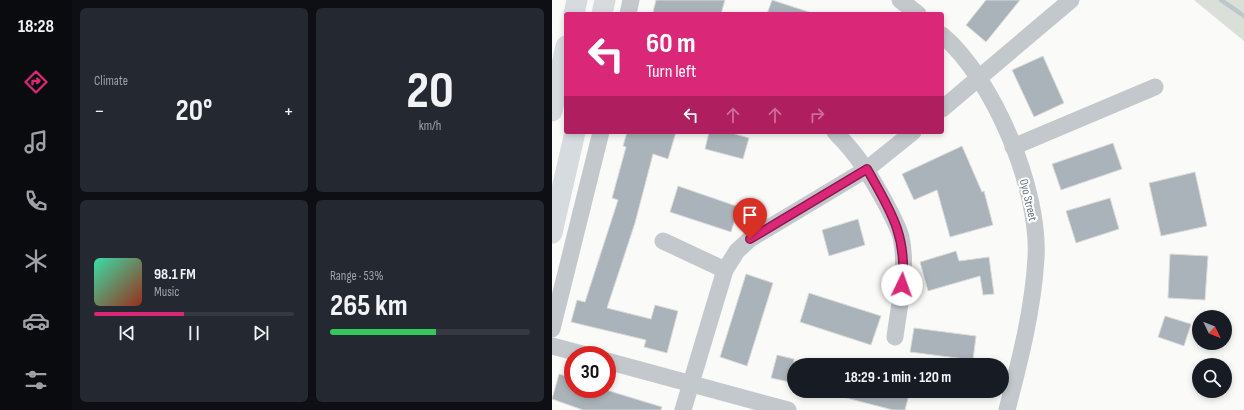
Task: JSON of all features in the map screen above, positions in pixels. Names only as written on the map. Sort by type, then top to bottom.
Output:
[{"type":"main road","points":[[574,12],[577,0]]},
{"type":"main road","points":[[602,12],[605,0]]},
{"type":"main road","points":[[552,111],[562,47]]},
{"type":"main road","points":[[552,233],[575,134]]},
{"type":"street","points":[[628,12],[631,0]]},
{"type":"street","points":[[944,107],[1071,0]]},
{"type":"street","name":"Oyo Street","points":[[944,36],[953,44],[979,79],[1002,119],[1020,164],[1034,217],[1036,257],[1028,325],[1007,410]]},
{"type":"street","points":[[1013,148],[1155,87]]},
{"type":"street","points":[[552,329],[601,134]]},
{"type":"street","points":[[837,134],[867,169],[892,214],[901,237],[903,272],[895,337]]},
{"type":"street","points":[[682,410],[725,270],[737,251],[750,239],[867,169],[911,134]]},
{"type":"street","points":[[663,241],[725,270]]},
{"type":"street","points":[[552,346],[564,349]]},
{"type":"street","points":[[616,362],[788,410]]},
{"type":"shaded area","points":[[1194,0],[1244,0],[1244,41]]},
{"type":"building","points":[[656,0],[725,0],[722,12],[653,12]]},
{"type":"building","points":[[772,0],[809,12],[768,12]]},
{"type":"building","points":[[986,0],[1020,0],[986,42],[966,25]]},
{"type":"building","points":[[1043,56],[1064,103],[1034,117],[1012,70]]},
{"type":"building","points":[[626,134],[675,134],[668,159],[653,154],[635,223],[607,308],[651,319],[655,305],[678,311],[667,353],[644,347],[646,340],[571,322],[577,300],[585,302],[618,200],[612,198],[626,147],[623,146]]},
{"type":"building","points":[[709,134],[735,134],[749,138],[743,159],[705,149]]},
{"type":"building","points":[[1113,143],[1122,169],[1061,190],[1052,164]]},
{"type":"building","points":[[962,146],[982,192],[984,191],[993,225],[950,237],[937,190],[914,200],[902,174]]},
{"type":"building","points":[[1195,172],[1207,226],[1161,236],[1149,183]]},
{"type":"building","points":[[678,186],[739,207],[731,232],[670,212]]},
{"type":"building","points":[[1110,198],[1119,229],[1076,243],[1066,211]]},
{"type":"building","points":[[858,219],[865,245],[829,256],[822,230]]},
{"type":"building","points":[[956,251],[959,261],[989,257],[994,294],[983,295],[980,276],[928,291],[920,262]]},
{"type":"building","points":[[1170,254],[1208,256],[1205,300],[1168,298]]},
{"type":"building","points":[[746,274],[773,283],[747,366],[720,357]]},
{"type":"building","points":[[809,293],[881,316],[871,345],[800,322]]},
{"type":"building","points":[[1165,316],[1191,324],[1184,346],[1158,337]]},
{"type":"building","points":[[914,328],[976,336],[973,358],[957,358],[910,352]]},
{"type":"building","points":[[777,355],[790,358],[787,358],[787,381],[771,378]]},
{"type":"building","points":[[559,374],[564,375],[564,398],[616,398],[616,393],[662,407],[661,410],[583,410],[552,399]]},
{"type":"building","points":[[847,398],[908,398],[905,410],[893,410]]},
{"type":"waterway","points":[[1221,0],[1244,16]]},
{"type":"route","points":[[750,239],[867,169],[892,214],[901,237],[903,272],[902,285]]}]
